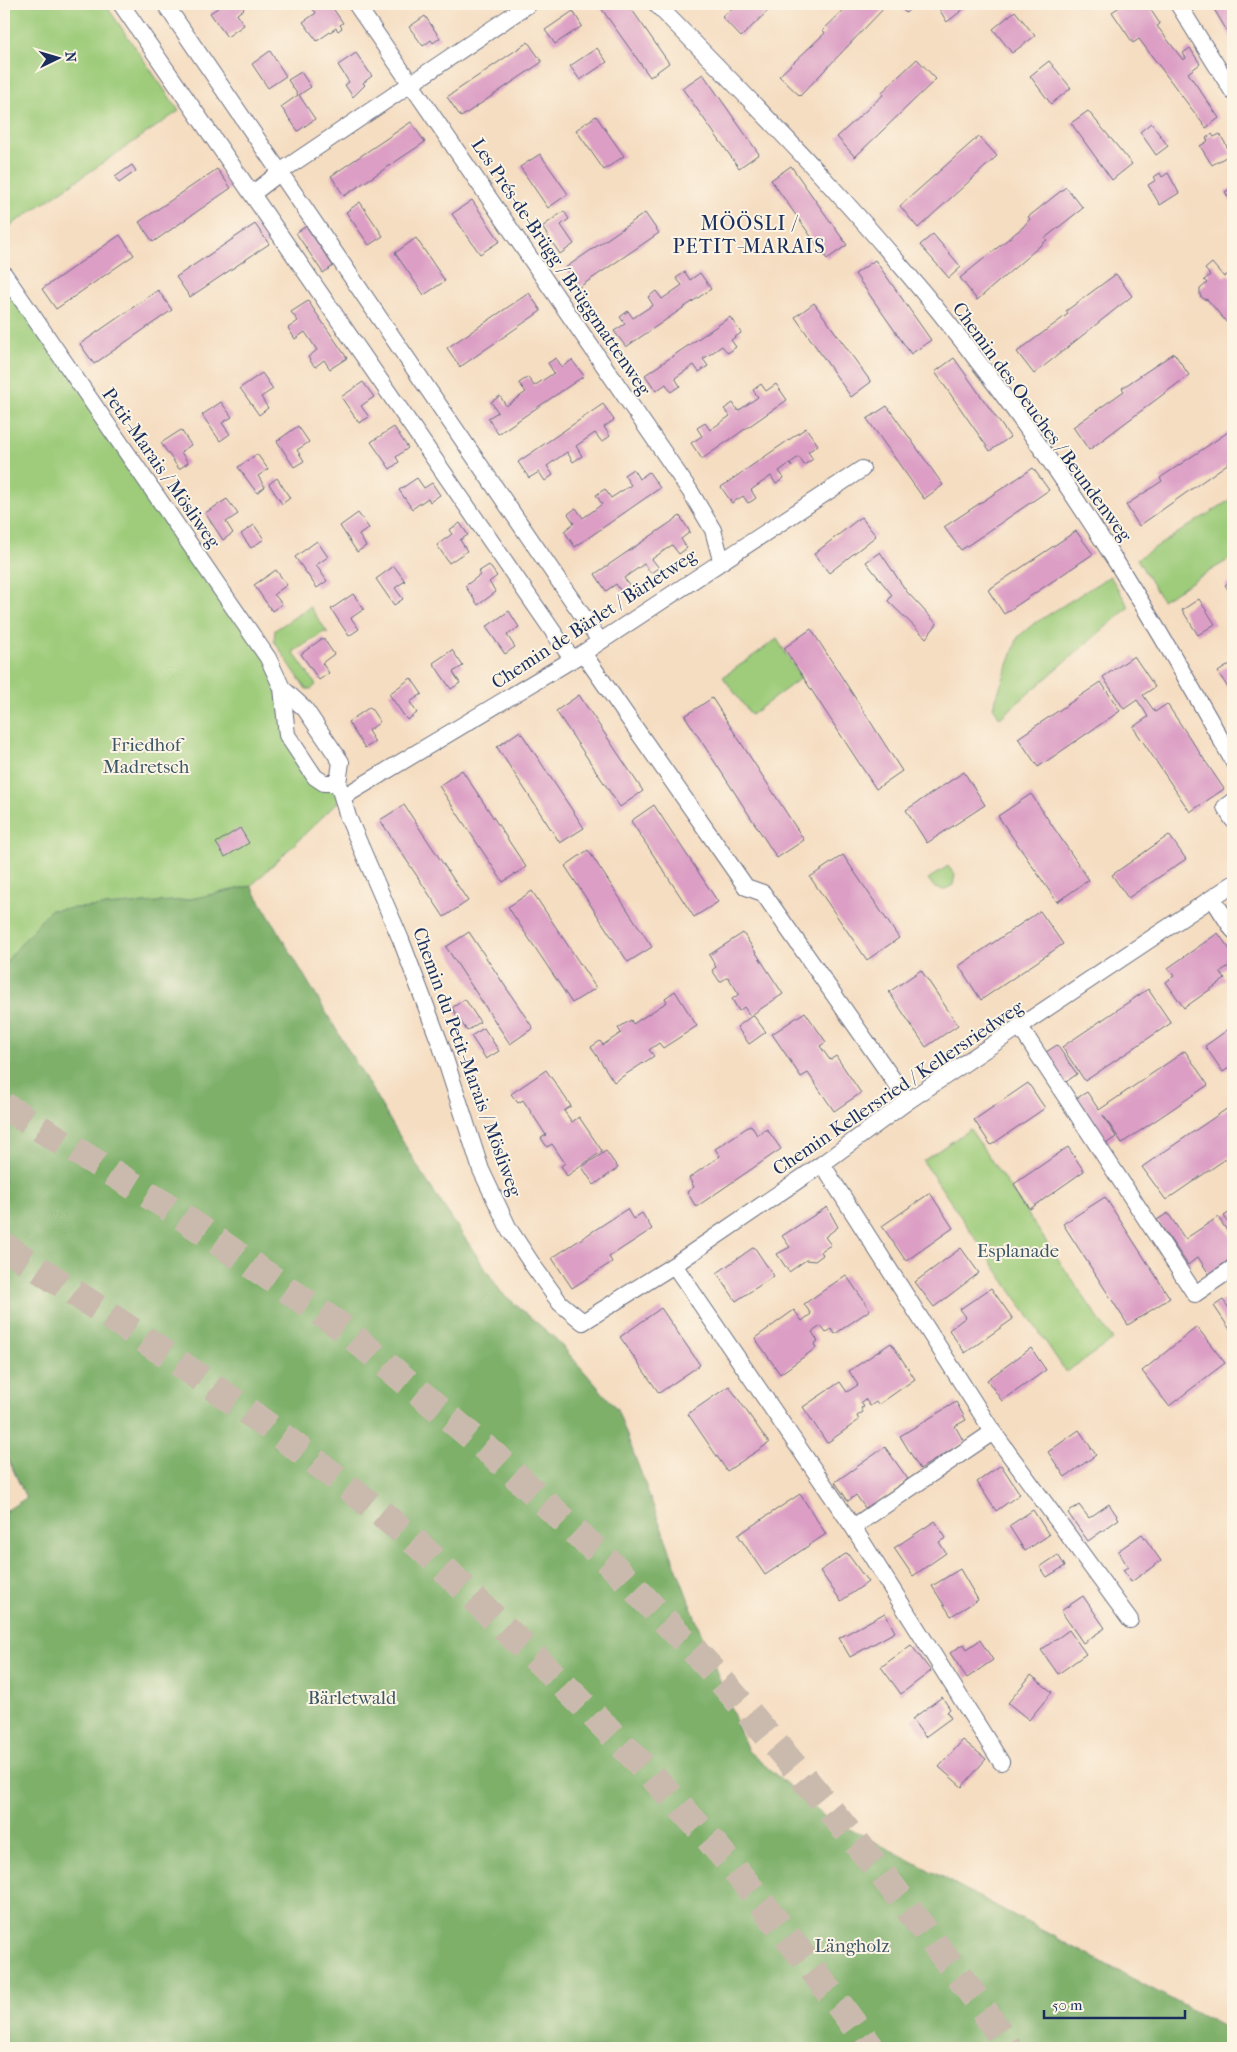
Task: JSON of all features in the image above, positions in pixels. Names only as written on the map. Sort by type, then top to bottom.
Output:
[{"type":"street","points":[[121,4],[252,194],[578,656],[746,886],[763,893],[908,1101]]},
{"type":"street","points":[[165,4],[600,641]]},
{"type":"street","name":"Les Prés-de-Brügg / Brüggmattenweg","points":[[356,4],[517,236],[690,491],[713,530],[721,560]]},
{"type":"street","points":[[252,194],[281,172],[528,4]]},
{"type":"street","name":"Chemin des Oeuches / Beundenweg","points":[[656,4],[787,138],[873,231],[990,376],[1073,494],[1120,565],[1233,762]]},
{"type":"street","points":[[1178,4],[1233,92]]},
{"type":"street","name":"Petit-Marais / Mösliweg","points":[[4,274],[268,658],[282,688],[287,735],[315,777],[340,790],[341,762],[305,709],[282,688]]},
{"type":"street","name":"Chemin de Bärlet / Bärletweg","points":[[340,790],[578,656],[721,560],[862,469]]},
{"type":"street","name":"Chemin du Petit-Marais / Mösliweg","points":[[340,790],[348,816],[401,940],[441,1046],[481,1170],[509,1229],[534,1267],[560,1303],[583,1322]]},
{"type":"street","points":[[1233,801],[1225,807],[1233,820]]},
{"type":"street","name":"Chemin Kellersried / Kellersriedweg","points":[[583,1322],[674,1265],[822,1164],[908,1101],[1233,884]]},
{"type":"street","points":[[1213,899],[1233,930]]},
{"type":"street","points":[[1020,1027],[1195,1294],[1233,1268]]},
{"type":"street","points":[[822,1164],[993,1432],[1130,1620]]},
{"type":"street","points":[[674,1265],[853,1527],[1002,1762]]},
{"type":"street","points":[[853,1527],[993,1432]]},
{"type":"green space","points":[[4,4],[105,4],[179,111],[4,230]]},
{"type":"green space","name":"Friedhof Madretsch","points":[[4,274],[268,658],[287,735],[343,797],[251,886],[186,900],[51,910],[4,964]]},
{"type":"green space","points":[[1233,498],[1233,557],[1162,600],[1137,559]]},
{"type":"green space","points":[[1110,576],[1129,607],[1000,718],[993,707],[1018,637],[1032,625]]},
{"type":"green space","points":[[310,607],[328,633],[324,632],[293,652],[316,685],[311,689],[306,689],[274,641],[275,630]]},
{"type":"green space","points":[[777,639],[801,678],[751,715],[723,677]]},
{"type":"green space","points":[[948,866],[955,875],[953,885],[944,890],[935,888],[928,879]]},
{"type":"green space","name":"Bärletwald","points":[[251,886],[422,1174],[501,1292],[556,1339],[617,1409],[701,1633],[748,1751],[824,1816],[1233,2032],[1233,2048],[4,2048],[4,1512],[26,1498],[4,1450],[4,964],[50,910],[186,900]]},
{"type":"green space","name":"Esplanade","points":[[970,1129],[1113,1340],[1066,1372],[923,1161]]},
{"type":"building","points":[[224,4],[241,4],[244,9],[237,14],[244,25],[227,37],[210,13]]},
{"type":"building","points":[[309,4],[330,4],[343,23],[340,25],[342,28],[338,31],[336,28],[317,41],[303,22],[316,13]]},
{"type":"building","points":[[598,4],[628,4],[669,63],[650,77]]},
{"type":"building","points":[[737,4],[775,4],[741,37],[722,17]]},
{"type":"building","points":[[850,4],[887,5],[800,96],[779,76],[825,33],[823,30]]},
{"type":"building","points":[[901,4],[910,4],[912,7],[906,13],[899,6]]},
{"type":"building","points":[[936,4],[970,4],[947,22]]},
{"type":"building","points":[[1124,4],[1147,4],[1160,24],[1157,26],[1183,60],[1186,58],[1183,53],[1190,48],[1200,64],[1188,73],[1219,118],[1206,128],[1139,39],[1133,43],[1112,12]]},
{"type":"building","points":[[1211,4],[1233,4],[1233,41]]},
{"type":"building","points":[[573,11],[582,26],[555,44],[545,30]]},
{"type":"building","points":[[1015,11],[1035,36],[1012,53],[993,29]]},
{"type":"building","points":[[425,16],[440,38],[433,43],[431,40],[423,46],[409,27]]},
{"type":"building","points":[[528,42],[542,62],[461,117],[447,97]]},
{"type":"building","points":[[597,48],[607,62],[580,80],[570,66]]},
{"type":"building","points":[[270,51],[286,76],[268,88],[252,64]]},
{"type":"building","points":[[356,53],[372,76],[363,83],[365,85],[353,97],[345,85],[349,82],[338,65]]},
{"type":"building","points":[[917,59],[936,79],[855,157],[837,137],[883,95],[881,93]]},
{"type":"building","points":[[1049,61],[1071,88],[1051,104],[1030,76]]},
{"type":"building","points":[[301,72],[311,87],[299,95],[315,119],[298,131],[281,107],[298,95],[288,80]]},
{"type":"building","points":[[703,74],[759,154],[739,168],[682,88]]},
{"type":"building","points":[[1088,111],[1132,164],[1112,180],[1071,123]]},
{"type":"building","points":[[596,116],[624,156],[604,170],[576,130]]},
{"type":"building","points":[[411,122],[425,142],[344,196],[331,176]]},
{"type":"building","points":[[1151,123],[1168,146],[1156,155],[1140,132]]},
{"type":"building","points":[[1212,134],[1214,137],[1220,134],[1231,154],[1212,165],[1200,146],[1208,141],[1206,138]]},
{"type":"building","points":[[979,136],[997,156],[918,228],[900,206]]},
{"type":"building","points":[[540,154],[568,194],[548,208],[520,167]]},
{"type":"building","points":[[132,165],[136,171],[119,183],[115,177]]},
{"type":"building","points":[[791,166],[847,245],[827,259],[771,180]]},
{"type":"building","points":[[217,169],[231,188],[153,242],[139,222]]},
{"type":"building","points":[[1160,173],[1162,177],[1168,173],[1179,193],[1160,205],[1148,185],[1156,180],[1154,177]]},
{"type":"building","points":[[1066,187],[1083,208],[1045,238],[1047,240],[977,300],[960,278],[1023,227],[1030,219],[1028,217]]},
{"type":"building","points":[[1233,187],[1233,205],[1225,192]]},
{"type":"building","points":[[472,200],[500,241],[480,254],[452,214]]},
{"type":"building","points":[[360,202],[383,236],[369,245],[346,212]]},
{"type":"building","points":[[564,211],[569,219],[561,225],[574,244],[560,254],[542,227]]},
{"type":"building","points":[[645,213],[659,233],[578,288],[565,268]]},
{"type":"building","points":[[255,224],[269,244],[190,297],[176,277]]},
{"type":"building","points":[[306,226],[333,266],[323,273],[296,233]]},
{"type":"building","points":[[933,234],[961,267],[949,278],[920,245]]},
{"type":"building","points":[[120,235],[134,255],[56,309],[42,289]]},
{"type":"building","points":[[416,238],[445,281],[424,295],[395,253]]},
{"type":"building","points":[[875,260],[931,340],[911,354],[855,274]]},
{"type":"building","points":[[1212,263],[1224,277],[1228,274],[1233,280],[1231,284],[1233,287],[1233,318],[1227,323],[1208,300],[1200,296],[1200,289],[1207,283],[1204,280],[1210,275],[1205,269]]},
{"type":"building","points":[[685,272],[690,280],[700,273],[711,289],[626,347],[614,331],[625,324],[620,317],[628,311],[633,318],[653,305],[648,297],[656,291],[662,299],[682,285],[676,278]]},
{"type":"building","points":[[1116,274],[1132,296],[1034,374],[1017,352],[1068,314],[1066,311]]},
{"type":"building","points":[[158,290],[172,310],[94,364],[80,344]]},
{"type":"building","points":[[529,293],[541,311],[460,367],[447,348]]},
{"type":"building","points":[[308,301],[347,358],[330,369],[324,360],[315,367],[308,357],[317,350],[305,332],[295,339],[288,328],[298,321],[291,312]]},
{"type":"building","points":[[814,303],[871,382],[851,397],[795,317]]},
{"type":"building","points":[[730,317],[741,333],[731,340],[736,347],[728,353],[722,346],[703,359],[708,366],[699,372],[694,365],[675,378],[680,386],[671,392],[666,384],[656,391],[645,375]]},
{"type":"building","points":[[1174,353],[1189,375],[1089,450],[1073,427],[1124,391],[1122,388]]},
{"type":"building","points":[[556,358],[562,367],[572,360],[584,376],[498,434],[488,418],[498,412],[491,402],[500,396],[506,406],[526,392],[519,383],[528,377],[534,386],[554,373],[548,363]]},
{"type":"building","points":[[954,358],[1010,437],[990,451],[935,372]]},
{"type":"building","points":[[262,373],[273,389],[261,397],[268,408],[259,415],[240,388]]},
{"type":"building","points":[[363,382],[374,397],[361,406],[369,417],[359,423],[341,397]]},
{"type":"building","points":[[761,384],[766,391],[776,384],[787,400],[702,459],[691,443],[702,436],[697,428],[705,423],[710,430],[730,416],[724,409],[733,403],[738,411],[758,397],[753,390]]},
{"type":"building","points":[[221,402],[232,417],[222,423],[230,434],[220,441],[202,415]]},
{"type":"building","points":[[603,404],[614,420],[604,427],[610,436],[602,442],[595,433],[576,446],[582,456],[573,462],[567,452],[547,466],[553,475],[545,481],[539,472],[529,478],[518,462]]},
{"type":"building","points":[[887,406],[943,485],[924,499],[867,419]]},
{"type":"building","points":[[298,426],[309,442],[297,450],[304,461],[294,467],[277,441]]},
{"type":"building","points":[[394,427],[408,448],[396,457],[399,462],[390,469],[371,442]]},
{"type":"building","points":[[806,428],[818,445],[808,452],[813,459],[804,465],[799,457],[790,463],[792,467],[789,464],[779,471],[784,478],[776,484],[771,476],[751,490],[756,498],[752,501],[748,503],[743,496],[732,503],[721,487]]},
{"type":"building","points":[[181,430],[191,445],[181,452],[188,463],[179,469],[161,443]]},
{"type":"building","points":[[1231,430],[1233,433],[1233,460],[1139,526],[1126,505],[1162,481],[1160,478]]},
{"type":"building","points":[[257,454],[268,469],[258,476],[265,487],[257,493],[238,467]]},
{"type":"building","points":[[1033,468],[1049,490],[961,550],[944,527]]},
{"type":"building","points":[[633,469],[639,479],[649,472],[660,488],[575,547],[564,531],[574,523],[568,514],[576,508],[583,518],[602,504],[596,495],[605,489],[611,498],[631,485],[624,475]]},
{"type":"building","points":[[277,478],[290,498],[282,504],[269,484]]},
{"type":"building","points":[[417,478],[424,488],[432,483],[440,495],[430,502],[428,498],[412,509],[399,490]]},
{"type":"building","points":[[227,499],[238,514],[226,522],[233,533],[223,540],[205,513]]},
{"type":"building","points":[[358,513],[369,528],[359,535],[366,546],[357,552],[340,526]]},
{"type":"building","points":[[680,516],[690,532],[681,539],[687,548],[679,554],[672,545],[652,559],[659,568],[651,573],[644,564],[624,578],[631,587],[622,593],[616,584],[606,591],[595,574]]},
{"type":"building","points":[[861,517],[876,536],[829,573],[814,554]]},
{"type":"building","points":[[460,523],[468,535],[460,540],[467,551],[449,563],[437,545],[452,534],[449,530]]},
{"type":"building","points":[[254,525],[264,539],[251,548],[241,534]]},
{"type":"building","points":[[1076,531],[1093,554],[1004,614],[988,590]]},
{"type":"building","points":[[317,541],[328,557],[316,565],[327,581],[317,588],[295,557]]},
{"type":"building","points":[[880,552],[907,592],[937,624],[926,638],[888,601],[892,595],[866,562]]},
{"type":"building","points":[[489,565],[497,576],[489,582],[496,592],[478,605],[465,586],[480,575],[478,572]]},
{"type":"building","points":[[394,566],[405,581],[395,588],[403,599],[394,605],[376,579]]},
{"type":"building","points":[[276,570],[287,585],[274,594],[282,604],[272,611],[254,585]]},
{"type":"building","points":[[1233,580],[1233,597],[1225,585]]},
{"type":"building","points":[[353,594],[364,609],[351,618],[359,629],[349,636],[331,609]]},
{"type":"building","points":[[1199,599],[1215,624],[1198,635],[1182,610]]},
{"type":"building","points":[[509,611],[519,627],[507,635],[515,647],[505,654],[486,627]]},
{"type":"building","points":[[811,629],[902,771],[876,789],[784,648]]},
{"type":"building","points":[[323,638],[334,654],[322,663],[329,673],[319,680],[301,654]]},
{"type":"building","points":[[452,650],[463,666],[453,672],[460,683],[451,689],[433,663]]},
{"type":"building","points":[[1134,656],[1155,687],[1143,695],[1155,712],[1167,704],[1224,789],[1190,812],[1133,727],[1148,717],[1144,710],[1137,700],[1124,709],[1103,677]]},
{"type":"building","points":[[1233,662],[1233,696],[1218,672]]},
{"type":"building","points":[[411,678],[422,694],[410,702],[417,713],[407,720],[389,694]]},
{"type":"building","points":[[1101,682],[1120,711],[1038,767],[1018,738]]},
{"type":"building","points":[[579,695],[643,791],[620,807],[556,711]]},
{"type":"building","points":[[712,698],[804,840],[777,858],[685,716]]},
{"type":"building","points":[[370,707],[380,722],[368,731],[375,742],[365,748],[348,722]]},
{"type":"building","points":[[520,731],[584,828],[560,843],[497,747]]},
{"type":"building","points":[[462,770],[526,867],[503,882],[439,786]]},
{"type":"building","points":[[964,772],[985,805],[927,843],[906,810]]},
{"type":"building","points":[[1031,794],[1089,880],[1057,902],[998,816]]},
{"type":"building","points":[[404,805],[468,901],[444,917],[380,820]]},
{"type":"building","points":[[654,805],[718,902],[694,917],[631,821]]},
{"type":"building","points":[[240,828],[249,843],[225,857],[216,843]]},
{"type":"building","points":[[1169,835],[1186,859],[1128,898],[1112,875]]},
{"type":"building","points":[[588,850],[652,947],[628,962],[565,866]]},
{"type":"building","points":[[843,855],[899,938],[867,960],[810,877]]},
{"type":"building","points":[[532,891],[596,988],[572,1003],[508,907]]},
{"type":"building","points":[[1040,911],[1063,944],[981,1000],[959,966]]},
{"type":"building","points":[[469,932],[533,1028],[510,1044],[446,947]]},
{"type":"building","points":[[743,933],[783,994],[750,1016],[744,1007],[739,1011],[732,999],[739,994],[728,977],[720,982],[712,970],[716,967],[709,955]]},
{"type":"building","points":[[1218,933],[1233,954],[1233,963],[1220,972],[1225,979],[1184,1008],[1166,982],[1174,976],[1168,968]]},
{"type":"building","points":[[921,970],[958,1025],[926,1047],[889,992]]},
{"type":"building","points":[[1148,989],[1171,1023],[1085,1081],[1062,1047]]},
{"type":"building","points":[[675,991],[697,1026],[663,1048],[659,1043],[649,1050],[654,1056],[614,1082],[591,1047],[600,1041],[603,1045],[621,1033],[618,1028],[631,1020],[633,1024],[667,1002],[665,998]]},
{"type":"building","points":[[465,999],[480,1022],[467,1031],[452,1008]]},
{"type":"building","points":[[805,1012],[826,1042],[820,1046],[830,1060],[836,1056],[861,1093],[834,1111],[808,1073],[801,1077],[772,1034]]},
{"type":"building","points":[[753,1015],[766,1032],[749,1044],[737,1027]]},
{"type":"building","points":[[1233,1026],[1233,1065],[1223,1072],[1205,1046]]},
{"type":"building","points":[[484,1028],[499,1051],[486,1059],[471,1036]]},
{"type":"building","points":[[1057,1045],[1077,1074],[1063,1084],[1043,1054]]},
{"type":"building","points":[[1185,1051],[1208,1085],[1122,1143],[1103,1115],[1116,1137],[1104,1145],[1074,1100],[1087,1092],[1099,1110]]},
{"type":"building","points":[[546,1070],[571,1106],[564,1111],[572,1122],[579,1117],[602,1151],[567,1176],[561,1166],[565,1163],[552,1144],[547,1147],[541,1138],[546,1135],[523,1100],[518,1103],[511,1094]]},
{"type":"building","points":[[1028,1083],[1045,1108],[991,1145],[974,1120]]},
{"type":"building","points":[[1228,1108],[1233,1116],[1233,1154],[1166,1200],[1142,1167]]},
{"type":"building","points":[[751,1125],[757,1135],[767,1129],[781,1149],[696,1207],[687,1192],[694,1187],[689,1178],[720,1156],[715,1149]]},
{"type":"building","points":[[1068,1147],[1084,1171],[1030,1209],[1014,1184]]},
{"type":"building","points":[[606,1151],[618,1168],[594,1185],[582,1167]]},
{"type":"building","points":[[930,1193],[953,1228],[906,1261],[882,1226]]},
{"type":"building","points":[[1105,1197],[1170,1298],[1128,1325],[1063,1224]]},
{"type":"building","points":[[827,1207],[838,1227],[825,1237],[831,1245],[821,1251],[823,1255],[815,1261],[806,1260],[789,1272],[777,1254],[790,1247],[782,1236]]},
{"type":"building","points":[[627,1209],[633,1219],[642,1213],[652,1229],[609,1257],[612,1262],[572,1288],[552,1258]]},
{"type":"building","points":[[1233,1210],[1233,1230],[1224,1216]]},
{"type":"building","points":[[1168,1213],[1185,1239],[1218,1217],[1233,1240],[1233,1257],[1209,1274],[1198,1257],[1188,1265],[1157,1220]]},
{"type":"building","points":[[754,1247],[774,1276],[736,1301],[717,1273]]},
{"type":"building","points":[[961,1248],[979,1273],[934,1307],[915,1282]]},
{"type":"building","points":[[846,1275],[870,1310],[835,1334],[831,1329],[826,1333],[821,1326],[812,1332],[818,1341],[814,1344],[816,1348],[780,1374],[755,1338],[794,1310],[802,1321],[811,1314],[804,1304]]},
{"type":"building","points":[[991,1288],[1013,1319],[965,1353],[949,1330],[966,1317],[960,1309]]},
{"type":"building","points":[[1223,1300],[1233,1314],[1233,1334],[1214,1306]]},
{"type":"building","points":[[661,1308],[700,1365],[659,1393],[620,1337]]},
{"type":"building","points":[[1197,1327],[1225,1363],[1169,1406],[1142,1371]]},
{"type":"building","points":[[891,1343],[915,1379],[878,1405],[876,1402],[870,1406],[865,1399],[861,1402],[864,1407],[861,1408],[863,1412],[857,1416],[859,1420],[827,1443],[803,1407],[840,1382],[847,1392],[858,1385],[849,1371]]},
{"type":"building","points":[[1031,1348],[1046,1370],[1002,1401],[987,1380]]},
{"type":"building","points":[[729,1386],[769,1443],[727,1471],[688,1414]]},
{"type":"building","points":[[956,1402],[966,1420],[955,1426],[964,1442],[920,1469],[900,1436]]},
{"type":"building","points":[[1079,1430],[1096,1455],[1065,1477],[1048,1452]]},
{"type":"building","points":[[885,1447],[908,1479],[866,1509],[856,1495],[848,1501],[835,1482]]},
{"type":"building","points":[[1001,1465],[1020,1494],[996,1511],[977,1482]]},
{"type":"building","points":[[800,1494],[826,1534],[765,1575],[738,1535]]},
{"type":"building","points":[[1109,1504],[1119,1519],[1088,1541],[1068,1513],[1079,1505],[1089,1518]]},
{"type":"building","points":[[1033,1510],[1049,1535],[1025,1551],[1009,1526]]},
{"type":"building","points":[[935,1521],[946,1538],[939,1542],[946,1553],[913,1576],[894,1548]]},
{"type":"building","points":[[1142,1534],[1161,1561],[1131,1582],[1123,1570],[1128,1567],[1118,1551]]},
{"type":"building","points":[[847,1553],[868,1582],[841,1601],[820,1571]]},
{"type":"building","points":[[1058,1555],[1065,1566],[1047,1577],[1040,1567]]},
{"type":"building","points":[[960,1569],[978,1600],[951,1616],[932,1586]]},
{"type":"building","points":[[1083,1596],[1105,1628],[1083,1643],[1061,1611]]},
{"type":"building","points":[[885,1613],[895,1632],[850,1657],[839,1638]]},
{"type":"building","points":[[1069,1630],[1086,1654],[1058,1674],[1041,1650]]},
{"type":"building","points":[[980,1640],[993,1660],[967,1678],[950,1653],[964,1644],[967,1649]]},
{"type":"building","points":[[911,1645],[931,1671],[901,1694],[881,1667]]},
{"type":"building","points":[[1031,1675],[1052,1692],[1029,1720],[1008,1703]]},
{"type":"building","points":[[942,1697],[950,1709],[947,1712],[951,1718],[925,1737],[912,1719]]},
{"type":"building","points":[[963,1740],[986,1759],[962,1787],[939,1767]]},
{"type":"tunnel","points":[[4,1106],[171,1209],[340,1326],[497,1458],[616,1569],[712,1670],[798,1771],[882,1874],[977,2000],[1009,2048]]},
{"type":"tunnel","points":[[4,1246],[210,1384],[359,1496],[430,1556],[585,1706],[641,1764],[722,1854],[871,2048]]},
{"type":"district","name":"MÖÖSLI / PETIT-MARAIS","points":[[749,234]]},
{"type":"park label","name":"Längholz","points":[[852,1946]]}]
